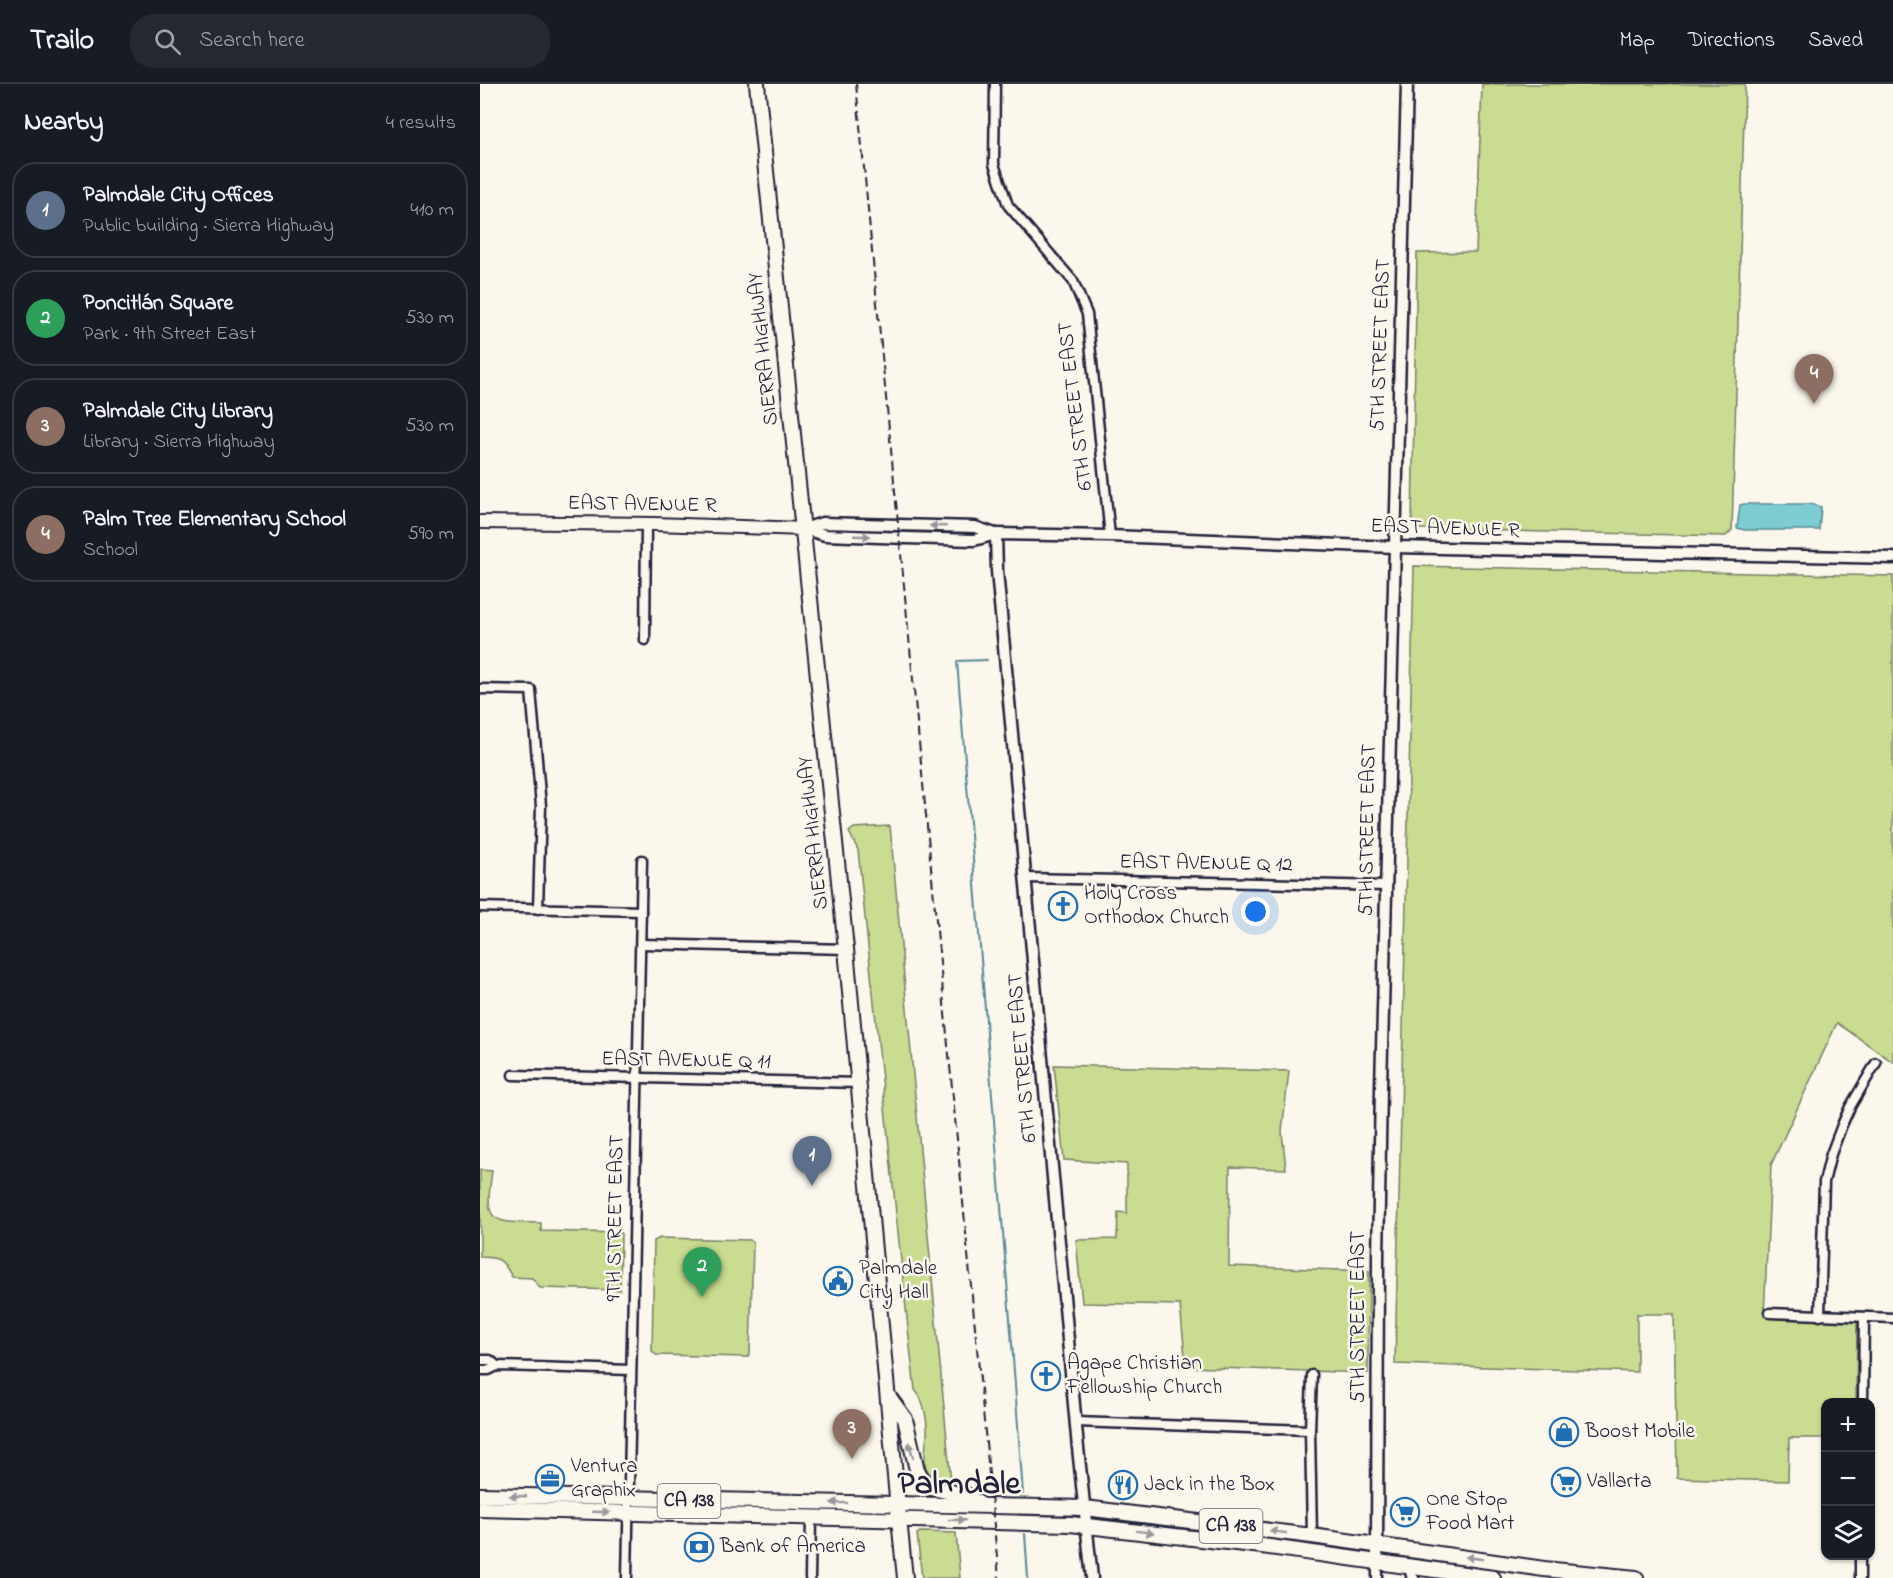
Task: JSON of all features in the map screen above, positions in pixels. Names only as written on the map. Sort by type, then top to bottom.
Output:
[{"type":"main road","name":"SIERRA HIGHWAY","points":[[757,84],[846,949],[905,1578]]},
{"type":"main road","name":"EAST AVENUE R","points":[[480,522],[804,529]]},
{"type":"main road","points":[[889,1396],[905,1419],[917,1470],[925,1484],[931,1488],[966,1495],[983,1506]]},
{"type":"main road","name":"CA 138","points":[[480,1495],[811,1516],[983,1506],[1085,1508],[1312,1536],[1602,1576],[1636,1578]]},
{"type":"main road","name":"CA 138","points":[[480,1509],[629,1506],[898,1512],[1086,1526],[1377,1562],[1411,1572],[1493,1578]]},
{"type":"street","name":"6TH STREET EAST","points":[[995,84],[994,164],[1008,205],[1073,281],[1087,314],[1110,536]]},
{"type":"street","name":"5TH STREET EAST","points":[[1377,1578],[1378,1268],[1407,84]]},
{"type":"street","name":"EAST AVENUE R","points":[[804,529],[822,523],[975,527],[996,534],[1395,547],[1893,558]]},
{"type":"street","points":[[645,640],[646,524]]},
{"type":"street","name":"6TH STREET EAST","points":[[996,534],[997,571],[1092,1578]]},
{"type":"street","points":[[480,689],[531,690],[541,806],[538,909]]},
{"type":"street","name":"9TH STREET EAST","points":[[627,1578],[642,860]]},
{"type":"street","name":"EAST AVENUE Q 12","points":[[1026,878],[1386,886]]},
{"type":"street","points":[[480,908],[641,911]]},
{"type":"street","points":[[641,944],[846,949]]},
{"type":"street","points":[[1820,1316],[1824,1182],[1842,1125],[1876,1063]]},
{"type":"street","name":"EAST AVENUE Q 11","points":[[513,1075],[859,1083]]},
{"type":"street","points":[[1770,1313],[1893,1318]]},
{"type":"street","points":[[1863,1398],[1864,1317]]},
{"type":"street","points":[[480,1360],[490,1360],[497,1366]]},
{"type":"street","points":[[480,1370],[489,1370],[497,1366],[631,1370]]},
{"type":"street","points":[[1312,1375],[1310,1430],[1312,1536]]},
{"type":"street","points":[[1076,1422],[1310,1430]]},
{"type":"street","points":[[810,1578],[811,1516]]},
{"type":"street","points":[[1860,1560],[1860,1578]]},
{"type":"green space","points":[[1482,84],[1745,84],[1732,530],[1726,536],[1420,529],[1412,522],[1417,253],[1476,252]]},
{"type":"green space","points":[[1414,566],[1893,576],[1893,1062],[1837,1023],[1771,1165],[1764,1316],[1857,1322],[1856,1398],[1821,1398],[1821,1438],[1789,1438],[1788,1481],[1677,1478],[1674,1314],[1637,1314],[1637,1372],[1395,1364]]},
{"type":"green space","points":[[890,826],[951,1483],[938,1482],[928,1472],[925,1464],[927,1424],[923,1405],[915,1390],[858,850],[849,832],[854,828]]},
{"type":"green space","points":[[1054,1065],[1289,1071],[1282,1131],[1286,1169],[1230,1167],[1229,1266],[1369,1271],[1368,1373],[1186,1367],[1180,1305],[1082,1303],[1076,1240],[1117,1239],[1118,1212],[1127,1213],[1127,1164],[1064,1160]]},
{"type":"green space","points":[[480,1170],[492,1171],[489,1202],[494,1217],[511,1222],[541,1223],[541,1231],[621,1233],[620,1290],[540,1288],[532,1278],[512,1277],[500,1261],[480,1257]]},
{"type":"green space","points":[[660,1238],[750,1240],[753,1243],[750,1354],[747,1357],[656,1355],[652,1351],[654,1241]]},
{"type":"green space","points":[[920,1532],[956,1533],[960,1578],[922,1578],[917,1534]]},
{"type":"water","points":[[1810,504],[1821,507],[1819,530],[1745,530],[1737,528],[1740,505]]},
{"type":"waterway","points":[[987,660],[957,661],[1023,1494]]},
{"type":"waterway","points":[[1025,1534],[1028,1578]]},
{"type":"railway","points":[[856,84],[999,1578]]},
{"type":"place","name":"Palm Tree Elementary School","points":[[1814,404]]},
{"type":"place","name":"Holy Cross Orthodox Church","points":[[1063,906]]},
{"type":"place","name":"Palmdale City Offices","points":[[812,1186]]},
{"type":"place","name":"Palmdale City Hall","points":[[838,1281]]},
{"type":"place","name":"Poncitlán Square","points":[[702,1297]]},
{"type":"place","name":"Agape Christian Fellowship Church","points":[[1046,1376]]},
{"type":"place","name":"Boost Mobile","points":[[1564,1432]]},
{"type":"place","name":"Palmdale City Library","points":[[852,1459]]},
{"type":"place","name":"Ventura Graphix","points":[[550,1479]]},
{"type":"place","name":"Vallarta","points":[[1566,1482]]},
{"type":"place","name":"Jack in the Box","points":[[1123,1485]]},
{"type":"place","name":"One Stop Food Mart","points":[[1405,1512]]},
{"type":"place","name":"Bank of America","points":[[699,1547]]},
{"type":"district","name":"Palmdale","points":[[959,1485]]}]
